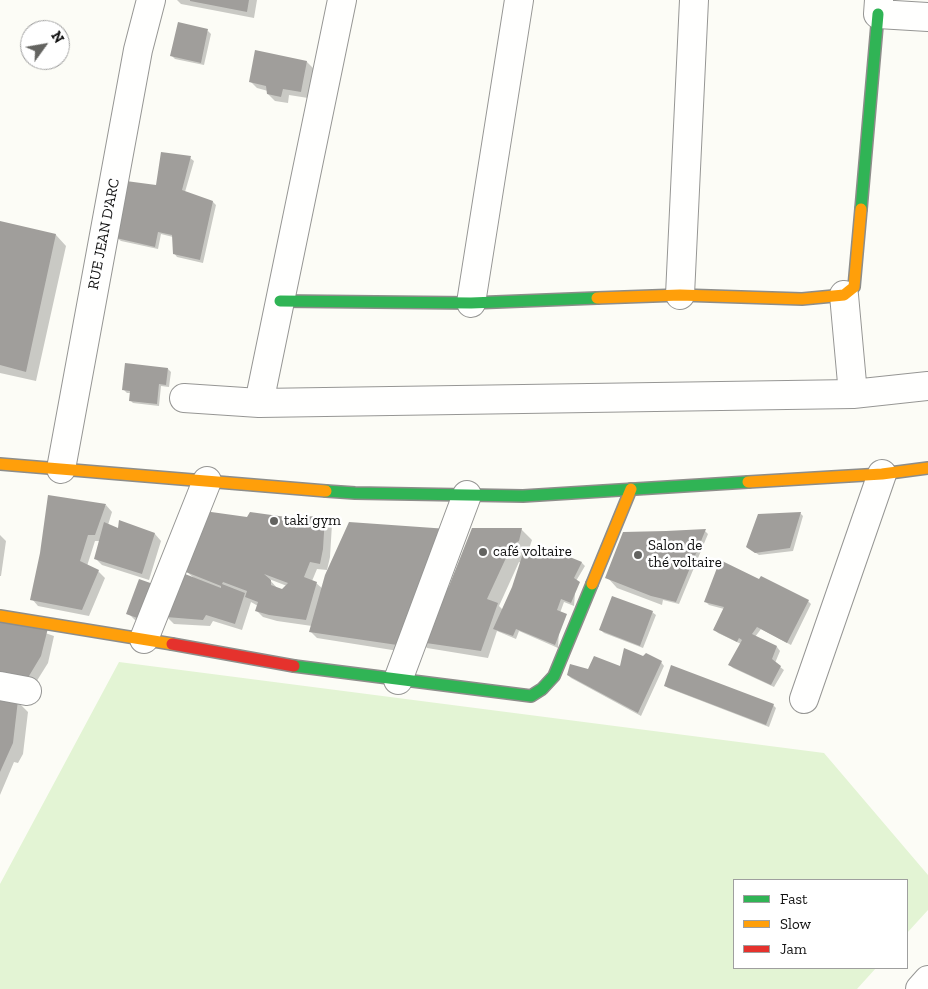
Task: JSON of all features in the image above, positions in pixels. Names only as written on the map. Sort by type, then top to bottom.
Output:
[{"type":"street","name":"RUE JEAN D'ARC","points":[[61,469],[138,50],[151,0]]},
{"type":"street","points":[[259,403],[342,0]]},
{"type":"street","points":[[471,303],[519,0]]},
{"type":"street","points":[[680,295],[694,0]]},
{"type":"street","points":[[280,301],[471,303],[680,295],[802,299],[844,295],[854,287],[878,7],[928,17]]},
{"type":"street","points":[[844,295],[853,394]]},
{"type":"street","points":[[184,398],[259,403],[853,394],[928,386]]},
{"type":"street","points":[[0,464],[355,493],[523,496],[882,474],[928,468]]},
{"type":"street","points":[[804,699],[882,474]]},
{"type":"street","points":[[144,639],[207,481]]},
{"type":"street","points":[[0,616],[144,639],[309,669],[531,696],[542,689],[554,676],[631,489]]},
{"type":"street","points":[[398,680],[467,495]]},
{"type":"street","points":[[0,686],[27,691]]},
{"type":"street","points":[[920,989],[928,980]]},
{"type":"green space","points":[[119,662],[824,753],[928,875],[928,910],[908,932],[908,879],[733,879],[733,969],[875,969],[857,989],[0,989],[0,884]]},
{"type":"building","points":[[190,0],[249,0],[247,12]]},
{"type":"building","points":[[178,22],[208,29],[201,63],[170,56]]},
{"type":"building","points":[[255,50],[307,61],[301,92],[283,89],[281,97],[267,94],[266,86],[249,82]]},
{"type":"building","points":[[161,152],[191,156],[182,190],[213,201],[200,260],[173,254],[172,235],[158,232],[155,247],[116,238],[126,181],[156,185]]},
{"type":"building","points":[[0,221],[56,234],[26,372],[0,365]]},
{"type":"building","points":[[125,363],[168,368],[166,385],[159,384],[157,404],[129,401],[130,391],[122,390]]},
{"type":"building","points":[[48,495],[106,504],[95,535],[88,535],[80,561],[99,570],[82,610],[30,600],[40,553]]},
{"type":"building","points":[[204,511],[247,517],[250,512],[286,517],[325,516],[320,564],[310,562],[304,577],[317,582],[306,620],[269,615],[255,611],[258,602],[245,597],[247,591],[223,582],[222,584],[245,593],[235,624],[206,615],[203,620],[166,617],[185,574],[221,588],[221,586],[186,572]],"holes":[[[264,574],[288,583],[282,589],[271,585],[271,580]]]},
{"type":"building","points":[[801,512],[790,548],[755,553],[746,547],[758,514]]},
{"type":"building","points":[[119,520],[155,533],[142,574],[94,559],[104,522],[118,528]]},
{"type":"building","points":[[349,522],[448,529],[404,646],[309,632],[325,575]]},
{"type":"building","points":[[472,528],[522,528],[519,541],[512,545],[487,599],[498,603],[481,651],[419,642],[449,586]]},
{"type":"building","points":[[706,529],[676,602],[651,596],[605,578],[623,532]]},
{"type":"building","points":[[525,547],[547,555],[550,549],[582,562],[574,578],[580,582],[571,603],[561,599],[557,610],[567,614],[555,645],[516,629],[513,636],[493,629],[512,587]]},
{"type":"building","points":[[720,560],[759,579],[761,576],[809,600],[787,643],[757,627],[752,634],[777,646],[772,659],[781,666],[771,685],[728,665],[742,640],[739,638],[737,642],[713,630],[724,607],[704,602]]},
{"type":"building","points":[[139,579],[156,585],[143,620],[126,614]]},
{"type":"building","points":[[612,596],[653,611],[640,646],[599,630]]},
{"type":"building","points":[[0,619],[48,628],[41,656],[26,681],[0,676]]},
{"type":"building","points":[[624,648],[643,656],[646,653],[662,661],[638,713],[567,675],[570,664],[588,669],[594,656],[620,666]]},
{"type":"building","points":[[671,665],[774,704],[766,725],[664,686]]},
{"type":"building","points":[[0,697],[18,700],[13,743],[0,772]]},
{"type":"traffic: fast","points":[[861,209],[878,14]]},
{"type":"traffic: fast","points":[[280,301],[471,303],[597,298]]},
{"type":"traffic: fast","points":[[326,491],[523,496],[748,482]]},
{"type":"traffic: fast","points":[[294,666],[531,696],[542,689],[554,676],[592,584]]},
{"type":"traffic: slow","points":[[597,298],[680,295],[802,299],[844,295],[854,287],[861,209]]},
{"type":"traffic: slow","points":[[0,464],[326,491]]},
{"type":"traffic: slow","points":[[748,482],[882,474],[928,468]]},
{"type":"traffic: slow","points":[[592,584],[631,489]]},
{"type":"traffic: slow","points":[[0,616],[172,644]]},
{"type":"traffic: jam","points":[[172,644],[294,666]]},
{"type":"place","name":"taki gym","points":[[274,521]]},
{"type":"place","name":"café voltaire","points":[[483,552]]},
{"type":"place","name":"Salon de thé voltaire","points":[[638,555]]}]
